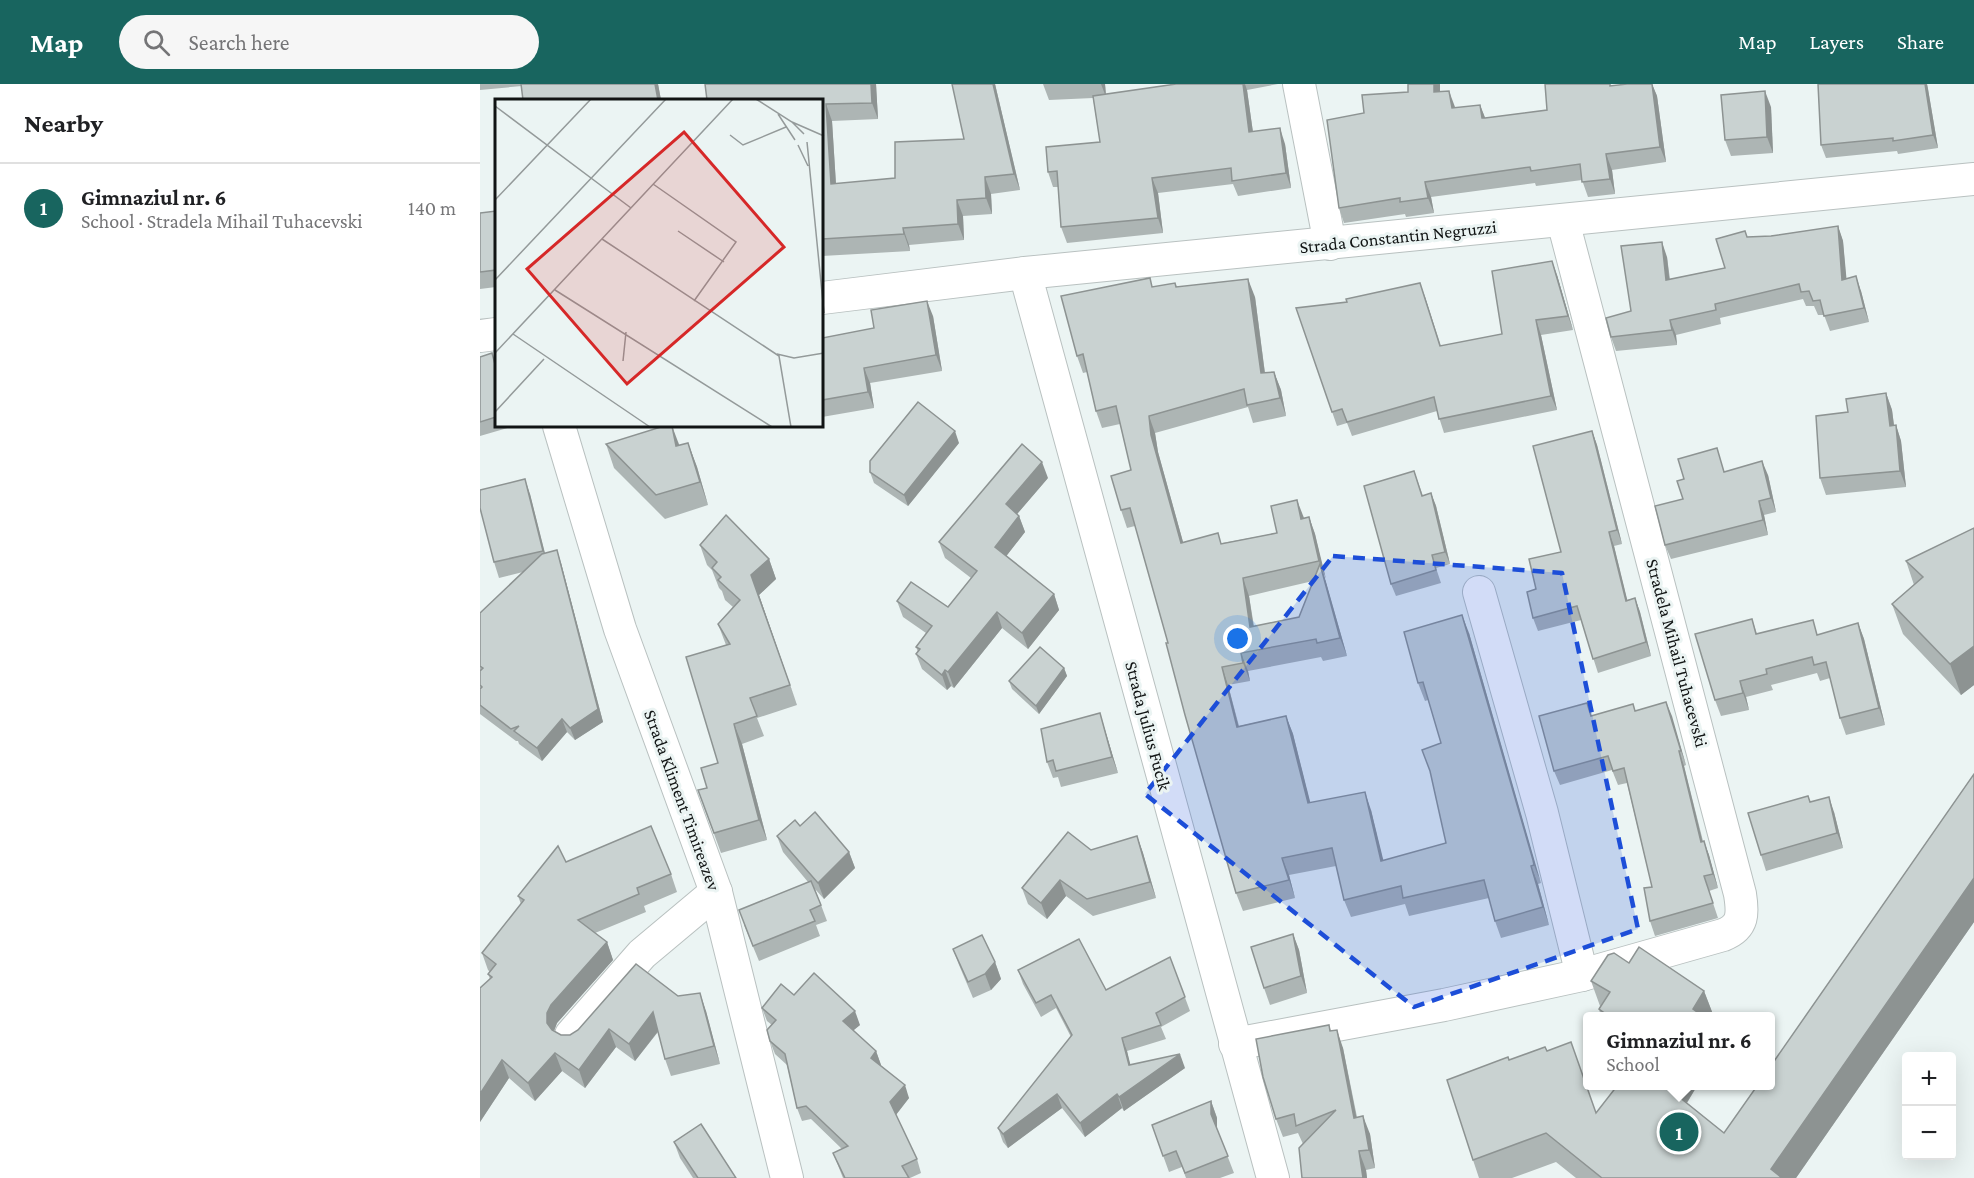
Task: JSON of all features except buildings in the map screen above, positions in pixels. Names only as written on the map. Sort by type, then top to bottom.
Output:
[{"type":"street","points":[[1299,84],[1330,244]]},
{"type":"street","name":"Strada Constantin Negruzzi","points":[[824,298],[1025,273],[1974,179]]},
{"type":"street","name":"Stradela Mihail Tuhacevski","points":[[1235,1044],[1444,1005],[1582,975],[1730,932],[1740,922],[1743,913],[1740,894],[1563,221]]},
{"type":"street","name":"Strada Julius Fucik","points":[[1025,273],[1273,1178]]},
{"type":"street","points":[[480,336],[495,334]]},
{"type":"street","name":"Strada Kliment Timireazev","points":[[560,428],[620,629],[716,892],[787,1178]]},
{"type":"street","points":[[1479,592],[1542,813],[1582,975]]},
{"type":"street","points":[[571,1035],[642,954],[716,892]]},
{"type":"highlighted area","points":[[1333,556],[1562,573],[1638,929],[1414,1007],[1145,794]]},
{"type":"place","name":"Gimnaziul nr. 6","points":[[1679,1132]]}]
